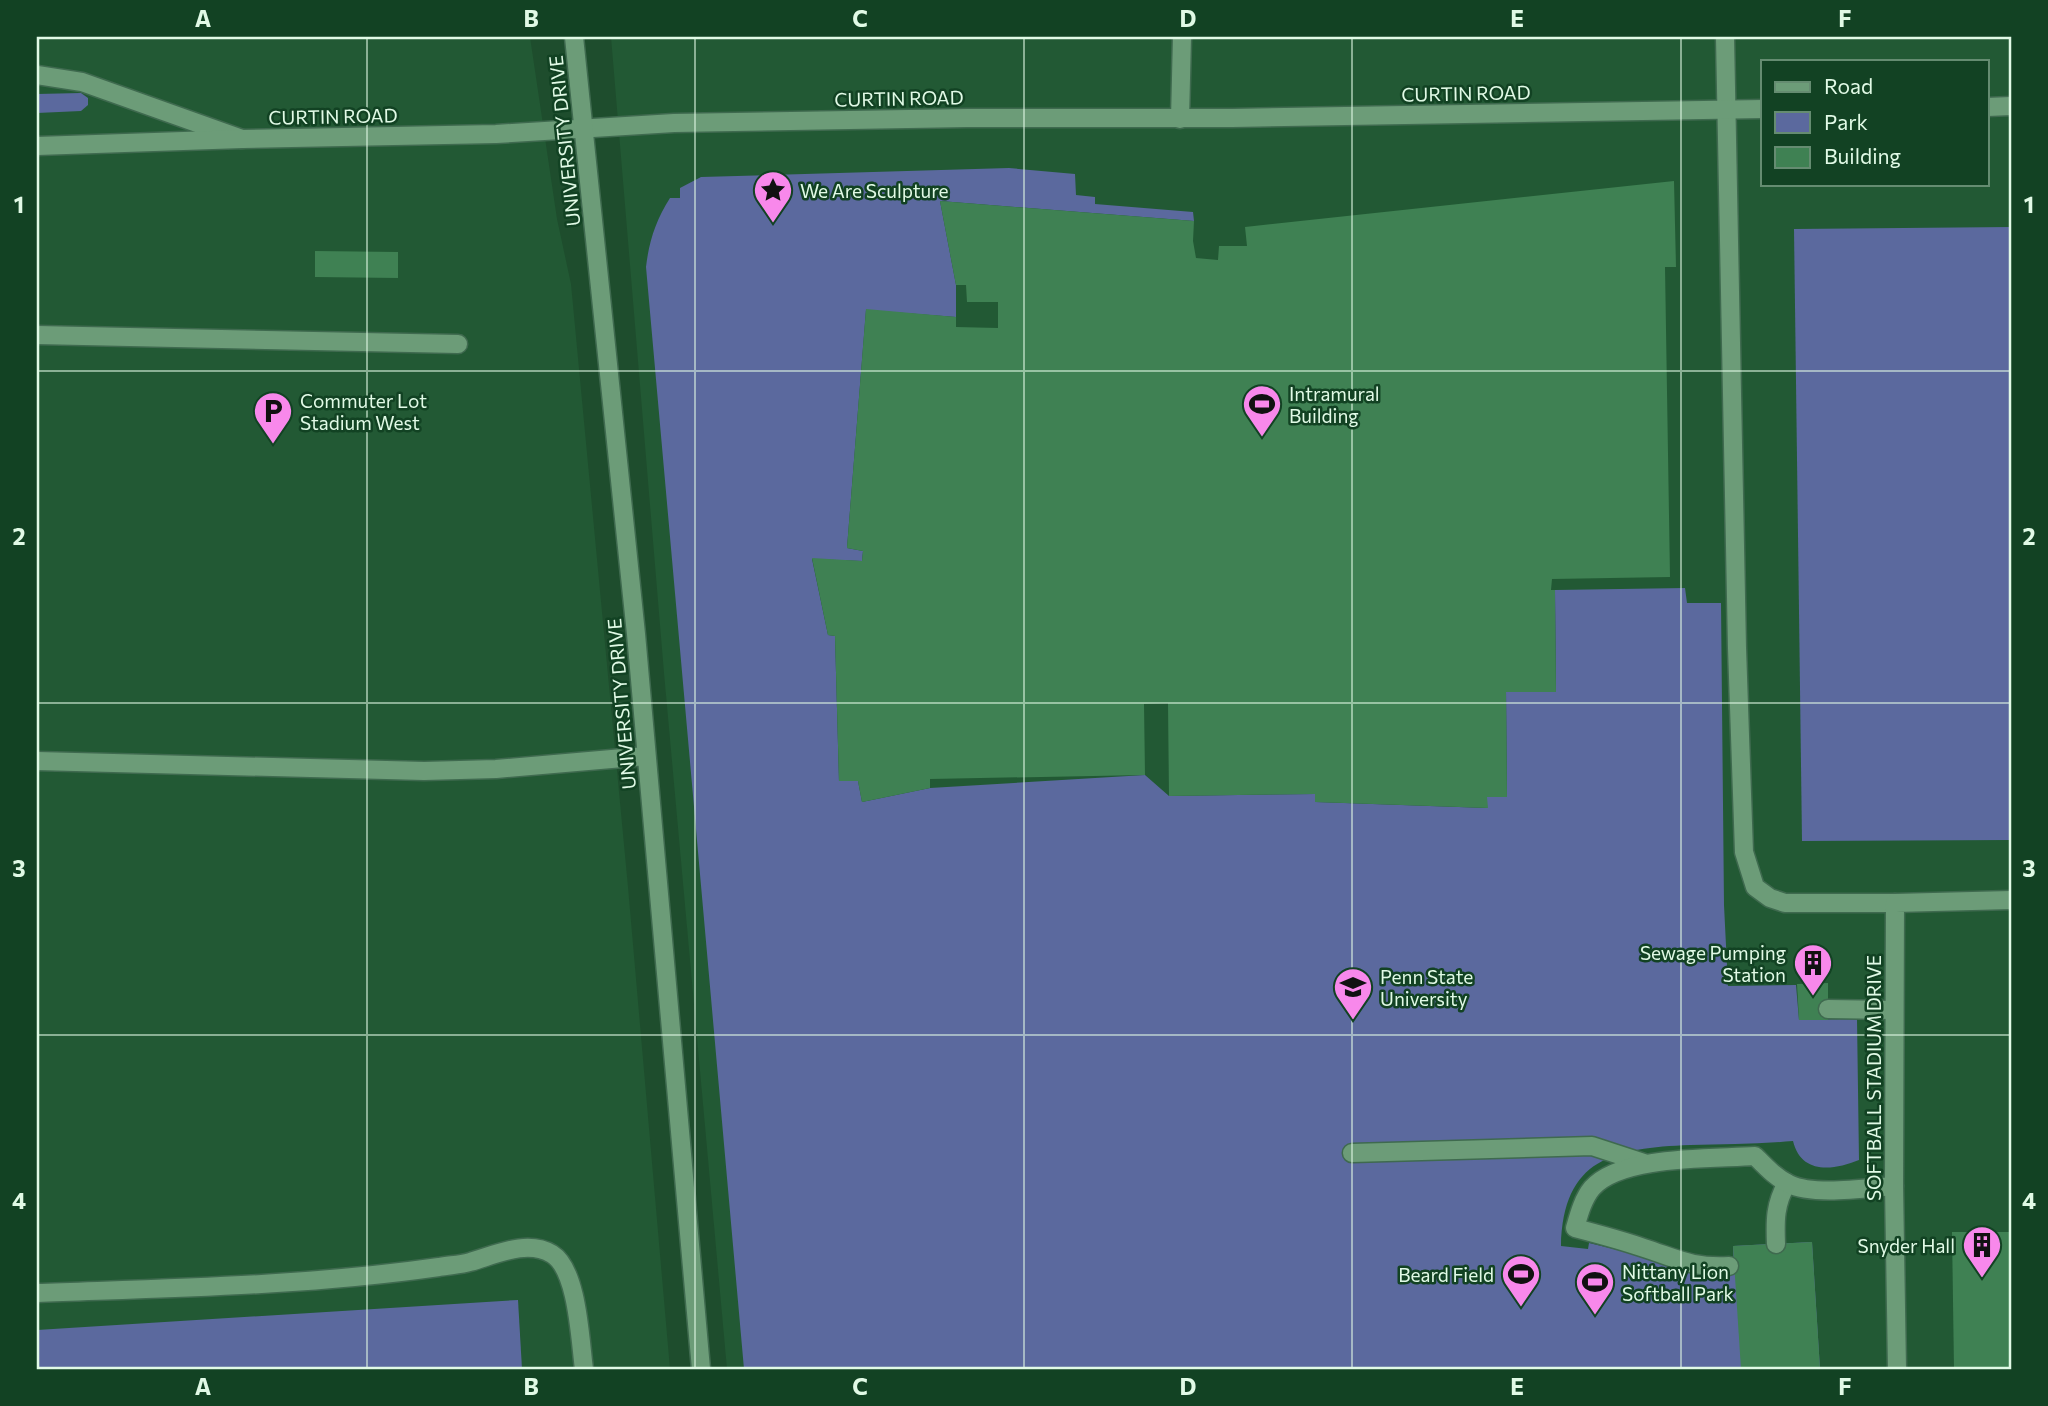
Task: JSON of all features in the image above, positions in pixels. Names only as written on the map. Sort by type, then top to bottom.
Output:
[{"type":"street","name":"UNIVERSITY DRIVE","points":[[574,37],[635,621],[701,1369]]},
{"type":"street","points":[[1180,119],[1182,37]]},
{"type":"street","points":[[1725,37],[1744,852],[1755,887],[1770,898],[1785,903],[1895,904],[2011,900]]},
{"type":"street","points":[[37,75],[82,82],[242,139]]},
{"type":"street","points":[[1988,107],[2011,106]]},
{"type":"street","name":"CURTIN ROAD","points":[[37,146],[496,134],[688,122],[967,118],[1180,119],[1761,109]]},
{"type":"street","points":[[37,335],[458,344]]},
{"type":"street","points":[[37,761],[424,771],[496,769],[646,756]]},
{"type":"street","name":"SOFTBALL STADIUM DRIVE","points":[[1895,904],[1893,1010],[1897,1369]]},
{"type":"street","points":[[1828,1009],[1893,1010]]},
{"type":"street","points":[[1352,1153],[1592,1146],[1647,1164]]},
{"type":"street","points":[[1729,1266],[1704,1268],[1575,1228],[1580,1208],[1592,1188],[1608,1175],[1624,1168],[1755,1156],[1774,1175],[1787,1183],[1814,1190],[1894,1186]]},
{"type":"street","points":[[1776,1244],[1775,1212],[1779,1196],[1787,1183]]},
{"type":"street","points":[[37,1293],[381,1275],[467,1263],[513,1249],[535,1249],[553,1255],[564,1267],[573,1291],[584,1369]]},
{"type":"shaded area","points":[[37,37],[530,37],[557,219],[571,284],[670,1369],[37,1369]]},
{"type":"shaded area","name":"Penn State University","points":[[611,37],[2011,37],[2011,1369],[727,1369],[664,673]]},
{"type":"green space","points":[[81,93],[88,98],[88,105],[81,111],[37,113],[37,94]]},
{"type":"green space","points":[[1009,168],[1075,174],[1076,195],[1095,197],[1095,204],[1193,212],[1194,221],[940,201],[956,285],[956,317],[866,310],[847,548],[863,551],[862,561],[812,559],[828,635],[835,636],[839,781],[858,781],[862,802],[930,788],[1145,775],[1169,796],[1315,794],[1316,802],[1487,808],[1487,797],[1507,796],[1506,692],[1556,691],[1555,590],[1685,588],[1687,603],[1721,603],[1724,905],[1728,986],[1796,985],[1799,1020],[1857,1019],[1859,1160],[1828,1168],[1819,1167],[1803,1159],[1793,1141],[1663,1147],[1616,1155],[1583,1176],[1571,1194],[1564,1217],[1561,1246],[1588,1249],[1589,1243],[1696,1273],[1734,1270],[1733,1246],[1812,1242],[1820,1369],[744,1369],[646,267],[649,248],[657,223],[670,198],[680,198],[680,188],[701,177]]},
{"type":"green space","points":[[2011,227],[2011,840],[1802,841],[1794,229]]},
{"type":"green space","points":[[518,1300],[522,1369],[37,1369],[37,1330]]},
{"type":"building","name":"Intramural Building","points":[[1674,181],[1676,267],[1665,267],[1670,577],[1552,579],[1551,590],[1555,590],[1556,692],[1506,692],[1507,797],[1487,797],[1488,808],[1315,802],[1315,794],[1169,796],[1168,703],[1144,704],[1145,775],[930,779],[930,788],[862,802],[858,781],[839,781],[835,636],[828,635],[812,558],[862,561],[863,551],[847,548],[866,309],[956,317],[956,327],[998,328],[998,302],[967,302],[966,285],[956,285],[940,201],[1194,221],[1196,258],[1218,260],[1219,246],[1247,246],[1245,227]]},
{"type":"building","points":[[315,251],[398,252],[398,278],[315,277]]},
{"type":"building","name":"Sewage Pumping Station","points":[[1828,983],[1828,1020],[1799,1020],[1797,984]]},
{"type":"building","name":"Snyder Hall","points":[[1952,1232],[2011,1232],[2011,1369],[1954,1369]]},
{"type":"building","points":[[1812,1242],[1820,1369],[1741,1369],[1733,1246]]},
{"type":"place","name":"We Are Sculpture","points":[[773,224]]},
{"type":"place","name":"Intramural Building","points":[[1262,438]]},
{"type":"place","name":"Commuter Lot Stadium West","points":[[273,445]]},
{"type":"place","name":"Sewage Pumping Station","points":[[1813,997]]},
{"type":"place","name":"Penn State University","points":[[1353,1021]]},
{"type":"place","name":"Snyder Hall","points":[[1982,1279]]},
{"type":"place","name":"Beard Field","points":[[1521,1308]]},
{"type":"place","name":"Nittany Lion Softball Park","points":[[1595,1316]]}]
